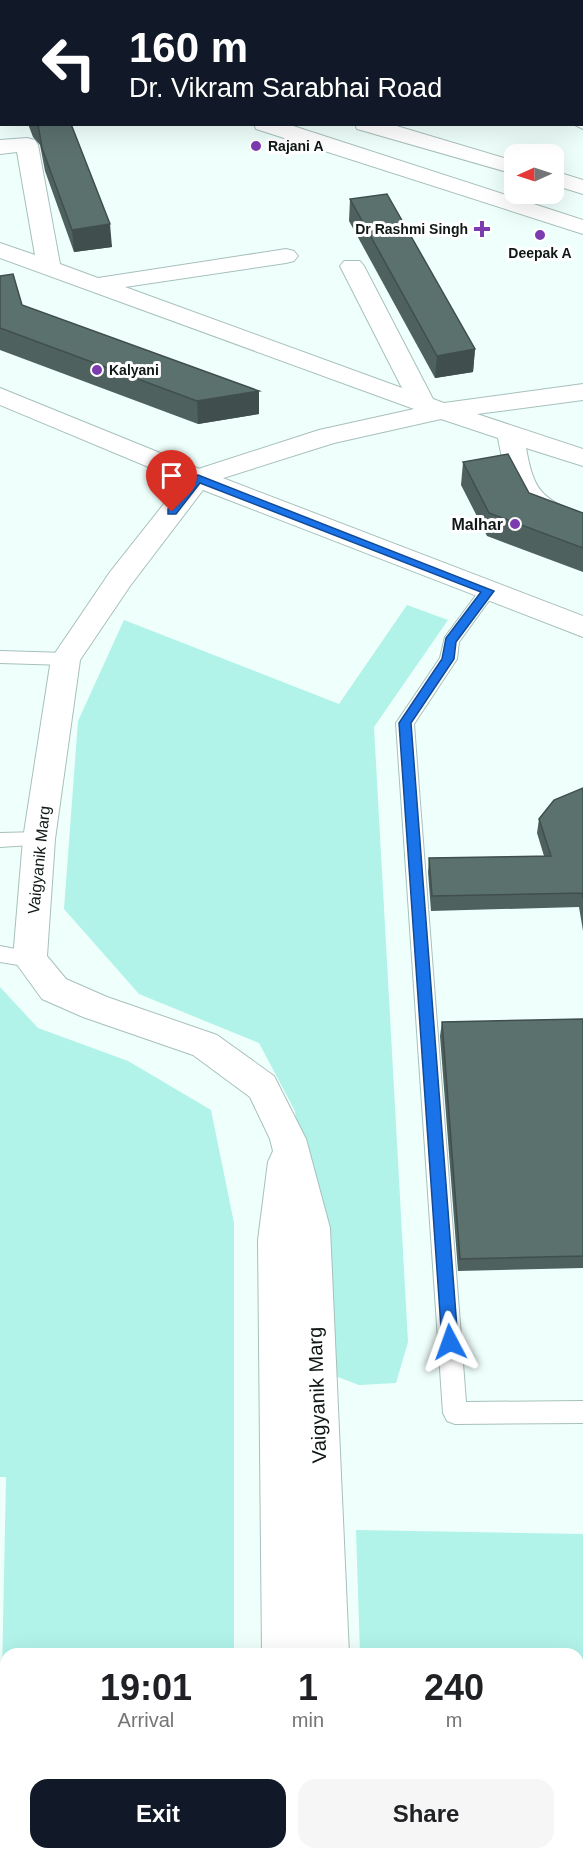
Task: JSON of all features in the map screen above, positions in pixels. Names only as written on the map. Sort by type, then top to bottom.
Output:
[{"type":"street","points":[[270,126],[583,227]]},
{"type":"street","points":[[377,126],[394,129],[504,165]]},
{"type":"street","points":[[0,147],[27,145],[49,266]]},
{"type":"street","points":[[564,181],[583,186]]},
{"type":"street","points":[[0,250],[99,284],[432,407],[583,458]]},
{"type":"street","points":[[99,284],[286,256]]},
{"type":"street","points":[[352,266],[432,407]]},
{"type":"street","points":[[198,478],[328,436],[432,407],[583,393]]},
{"type":"street","points":[[0,396],[198,478],[583,627]]},
{"type":"street","points":[[510,434],[518,476],[526,494],[542,509],[583,525]]},
{"type":"street","name":"Vaigyanik Marg","points":[[198,478],[120,579],[66,659],[39,839],[30,959],[54,988],[95,1007],[205,1045],[262,1088],[288,1139],[311,1228],[327,1648]]},
{"type":"street","name":"Vaigyanik Marg","points":[[284,1648],[277,1240],[288,1139]]},
{"type":"lane","points":[[488,591],[451,641],[448,659],[405,723],[455,1413],[583,1412]]},
{"type":"lane","points":[[0,657],[66,659]]},
{"type":"lane","points":[[0,840],[39,839]]},
{"type":"lane","points":[[0,954],[30,959]]},
{"type":"green space","points":[[407,605],[448,620],[374,727],[408,1342],[396,1383],[359,1385],[319,1370],[295,1111],[259,1043],[139,994],[64,909],[78,721],[124,620],[339,704]]},
{"type":"green space","points":[[0,987],[38,1028],[128,1061],[211,1110],[234,1223],[234,1648],[3,1648],[6,1477],[0,1477]]},
{"type":"green space","points":[[356,1530],[583,1534],[583,1648],[360,1648]]},
{"type":"building","points":[[38,126],[72,126],[110,224],[72,230],[42,148]]},
{"type":"building","points":[[387,194],[475,349],[437,356],[350,199]]},
{"type":"building","points":[[13,274],[22,305],[259,391],[197,401],[0,328],[0,276]]},
{"type":"building","points":[[508,454],[529,493],[583,513],[583,548],[489,513],[463,462]]},
{"type":"building","points":[[583,788],[583,899],[582,893],[432,896],[429,858],[551,856],[539,819],[554,800]]},
{"type":"building","points":[[583,1019],[583,1256],[460,1259],[442,1022]]},
{"type":"place","name":"Rajani A","points":[[256,146]]},
{"type":"place","name":"Dr Rashmi Singh","points":[[482,229]]},
{"type":"place","name":"Deepak A","points":[[540,235]]},
{"type":"place","name":"Kalyani","points":[[97,370]]},
{"type":"place","name":"Malhar","points":[[515,524]]},
{"type":"route","points":[[172,512],[198,478],[488,591],[451,641],[448,659],[405,723],[450,1342]]}]
